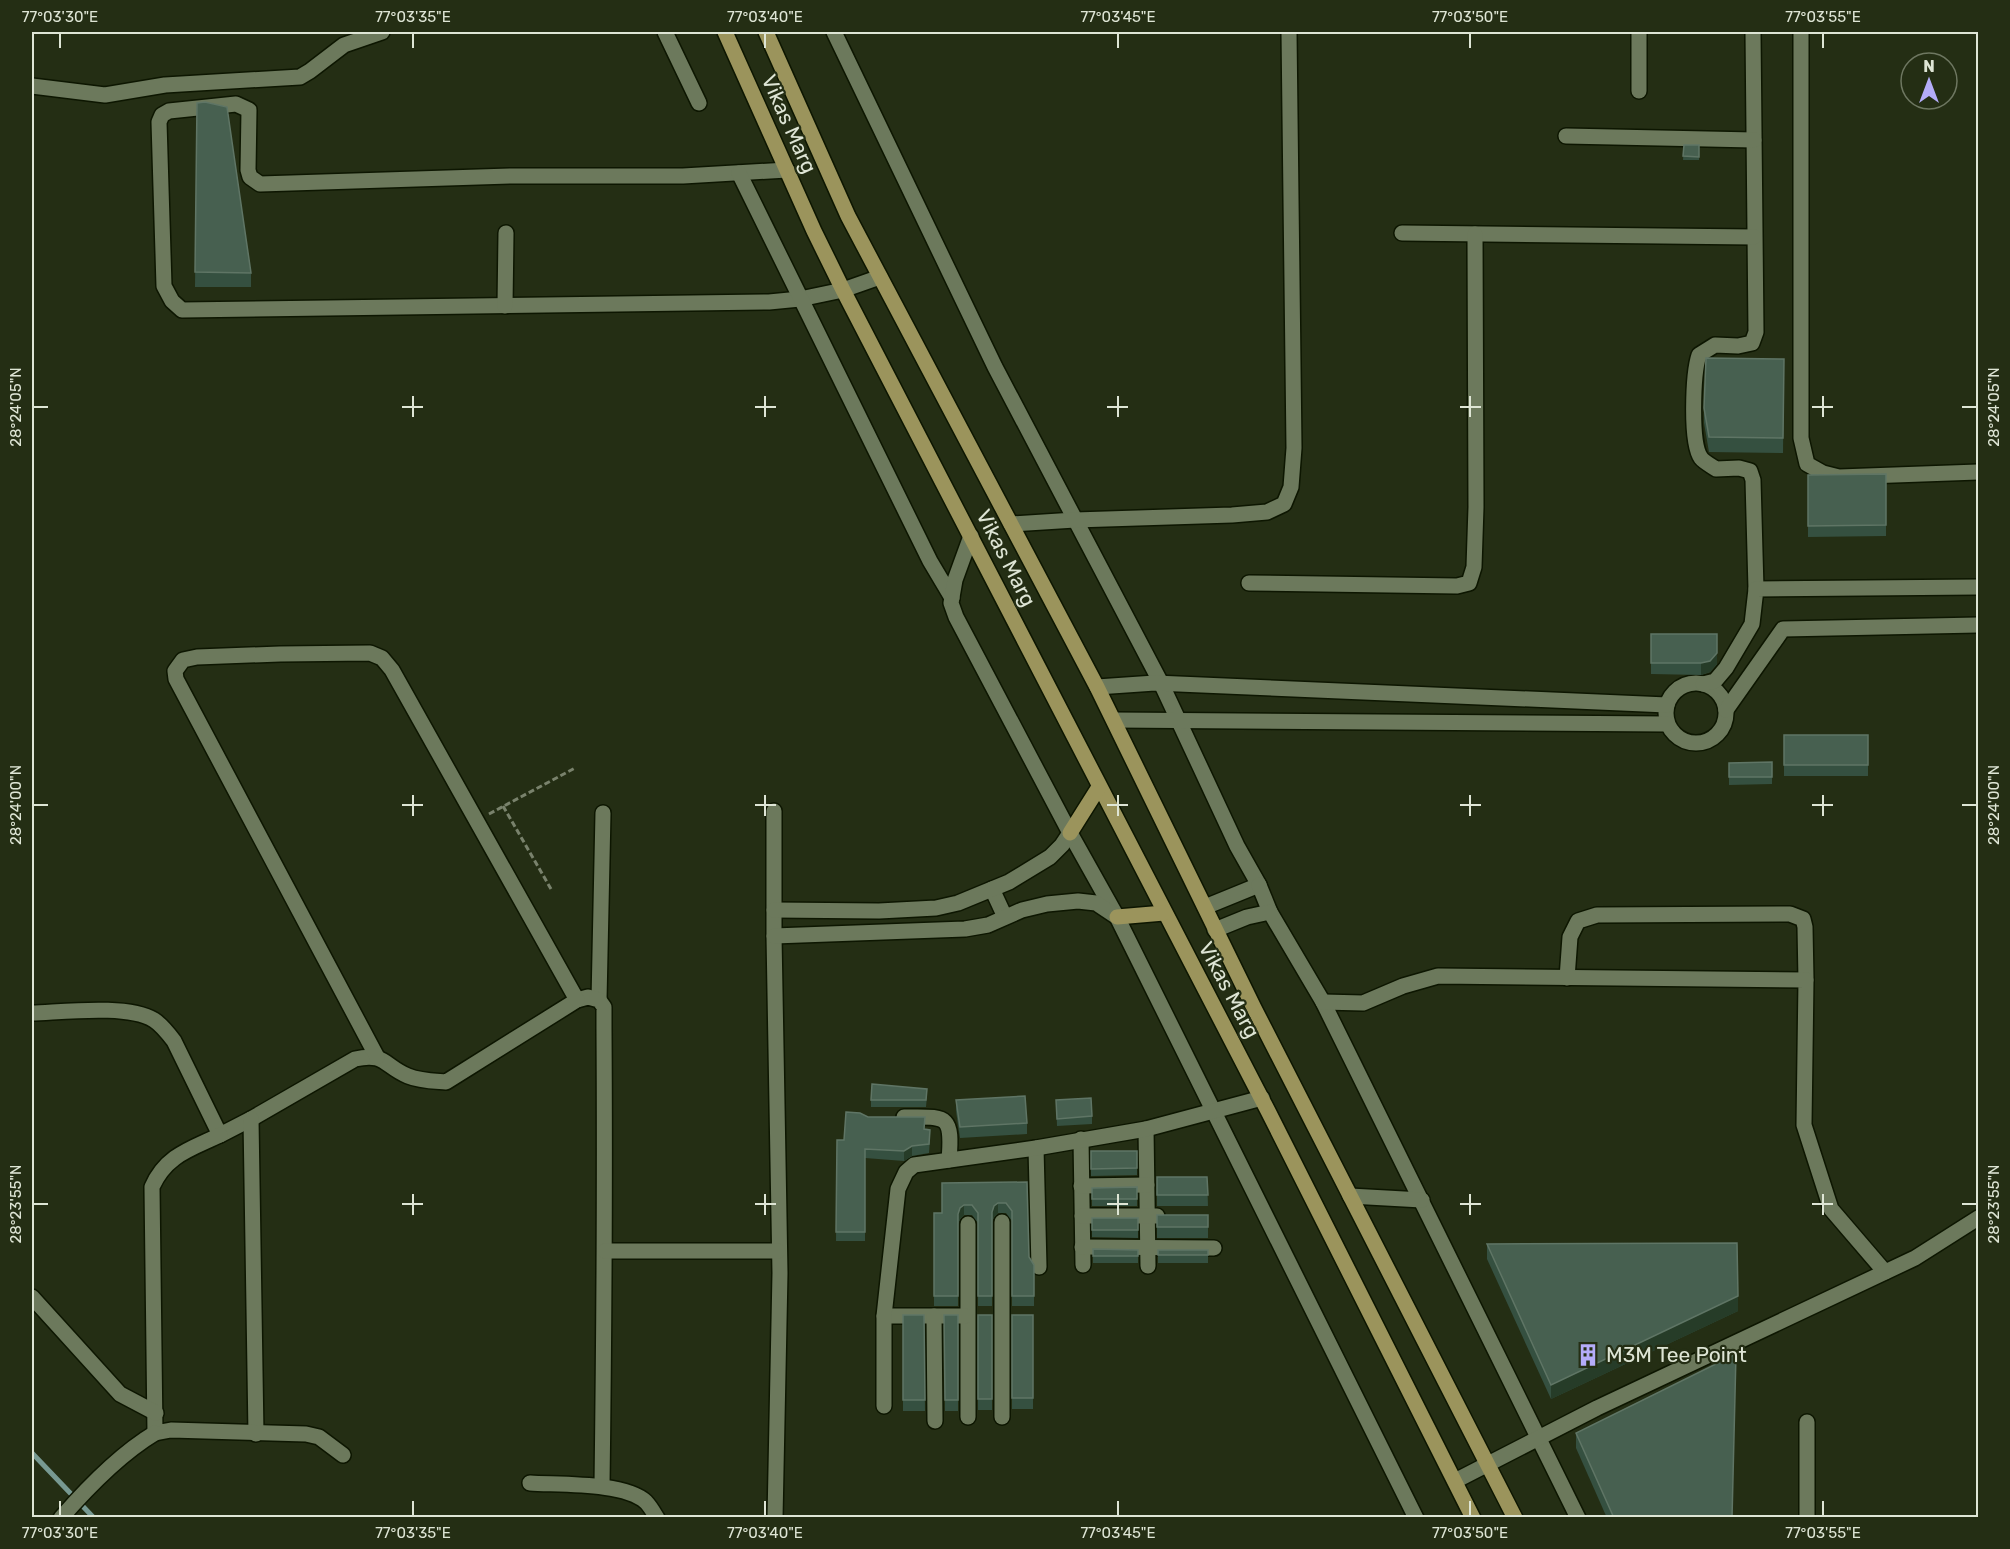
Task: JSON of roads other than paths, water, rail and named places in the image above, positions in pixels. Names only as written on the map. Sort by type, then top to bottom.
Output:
[{"type":"main road","name":"Vikas Marg","points":[[725,32],[843,290],[1164,913],[1262,1098],[1473,1518]]},
{"type":"main road","points":[[766,32],[848,216],[1114,720],[1215,930],[1515,1518]]},
{"type":"main road","points":[[1070,833],[1099,787]]},
{"type":"main road","points":[[1117,917],[1164,913]]},
{"type":"street","points":[[32,87],[105,95],[140,87],[188,82],[300,76],[344,45],[382,32]]},
{"type":"street","points":[[665,32],[699,103]]},
{"type":"street","points":[[834,32],[995,367],[1161,683],[1270,912],[1323,1002],[1578,1518]]},
{"type":"street","points":[[1011,524],[1232,515],[1268,512],[1284,504],[1291,487],[1294,448],[1289,32]]},
{"type":"street","points":[[1639,32],[1639,92]]},
{"type":"street","points":[[1753,32],[1756,332],[1752,343],[1738,346],[1715,345],[1699,355],[1695,367],[1694,440],[1701,458],[1716,469],[1739,468],[1750,471],[1753,480],[1756,589],[1752,624],[1726,668],[1715,681],[1688,684],[1674,692],[1667,705],[1667,724],[1677,738],[1694,744],[1711,740],[1723,727],[1726,710],[1783,629],[1978,624]]},
{"type":"street","points":[[1801,32],[1801,438],[1807,464],[1839,477],[1978,472]]},
{"type":"street","points":[[787,170],[683,176],[510,176],[260,184],[250,177],[248,170],[249,110],[237,104],[223,104],[169,111],[162,115],[159,122],[164,286],[172,301],[182,310],[505,306],[769,302],[800,299],[843,290],[880,277]]},
{"type":"street","points":[[1566,136],[1754,140]]},
{"type":"street","points":[[739,173],[930,561],[952,598]]},
{"type":"street","points":[[1402,233],[1754,237]]},
{"type":"street","points":[[505,306],[507,234]]},
{"type":"street","points":[[1250,583],[1457,586],[1469,583],[1474,567],[1476,507],[1475,234]]},
{"type":"street","points":[[971,536],[955,580],[951,603],[956,617],[1117,917],[1416,1518]]},
{"type":"street","points":[[1756,589],[1978,587]]},
{"type":"street","points":[[577,1000],[392,670],[382,658],[370,653],[197,657],[183,660],[175,670],[176,680],[377,1057],[407,1076],[426,1081],[446,1082],[577,1000],[588,997],[599,1000]]},
{"type":"street","points":[[1097,687],[1161,683],[1667,705]]},
{"type":"street","points":[[1703,684],[1719,693],[1726,710]]},
{"type":"street","points":[[1114,720],[1667,724]]},
{"type":"street","points":[[774,811],[778,1251],[775,1518]]},
{"type":"street","points":[[602,1486],[605,1251],[604,1007],[599,1000],[603,813]]},
{"type":"street","points":[[774,910],[879,911],[936,908],[958,903],[1009,882],[1050,857],[1070,833]]},
{"type":"street","points":[[1204,907],[1259,885]]},
{"type":"street","points":[[992,889],[1005,917]]},
{"type":"street","points":[[774,936],[965,929],[988,925],[1022,910],[1047,904],[1078,901],[1096,903],[1117,917]]},
{"type":"street","points":[[1215,930],[1247,917],[1270,912]]},
{"type":"street","points":[[1567,978],[1570,938],[1578,921],[1597,915],[1754,913],[1790,914],[1803,919],[1806,981],[1804,1125],[1831,1209],[1885,1272]]},
{"type":"street","points":[[1323,1002],[1363,1003],[1403,986],[1438,976],[1806,981]]},
{"type":"street","points":[[32,1013],[120,1011],[140,1014],[154,1020],[174,1041],[220,1135]]},
{"type":"street","points":[[155,1433],[153,1186],[159,1171],[172,1158],[251,1119],[355,1059],[377,1057]]},
{"type":"street","points":[[884,1406],[884,1316],[898,1189],[906,1172],[914,1165],[1146,1130],[1262,1098]]},
{"type":"street","points":[[892,1117],[939,1117],[946,1122],[950,1133],[949,1160]]},
{"type":"street","points":[[251,1119],[256,1434]]},
{"type":"street","points":[[1146,1130],[1148,1266]]},
{"type":"street","points":[[1081,1139],[1083,1265]]},
{"type":"street","points":[[1036,1148],[1039,1267]]},
{"type":"street","points":[[1082,1186],[1147,1185]]},
{"type":"street","points":[[1350,1196],[1422,1200]]},
{"type":"street","points":[[1082,1216],[1169,1216]]},
{"type":"street","points":[[1455,1481],[1597,1408],[1915,1258],[1978,1218]]},
{"type":"street","points":[[968,1417],[991,1316],[1002,1222]]},
{"type":"street","points":[[968,1224],[991,1316],[1002,1417]]},
{"type":"street","points":[[1083,1247],[1214,1248]]},
{"type":"street","points":[[605,1251],[778,1251]]},
{"type":"street","points":[[32,1297],[120,1394],[156,1413]]},
{"type":"street","points":[[884,1316],[991,1316]]},
{"type":"street","points":[[934,1316],[934,1421]]},
{"type":"street","points":[[1807,1422],[1807,1518]]},
{"type":"street","points":[[61,1518],[89,1488],[139,1443],[155,1433],[171,1430],[306,1434],[319,1437],[343,1455]]},
{"type":"street","points":[[530,1483],[602,1486],[620,1490],[645,1501],[657,1518]]},
{"type":"waterway","points":[[32,1453],[94,1518]]},
{"type":"place","name":"M3M Tee Point","points":[[1588,1355]]}]
